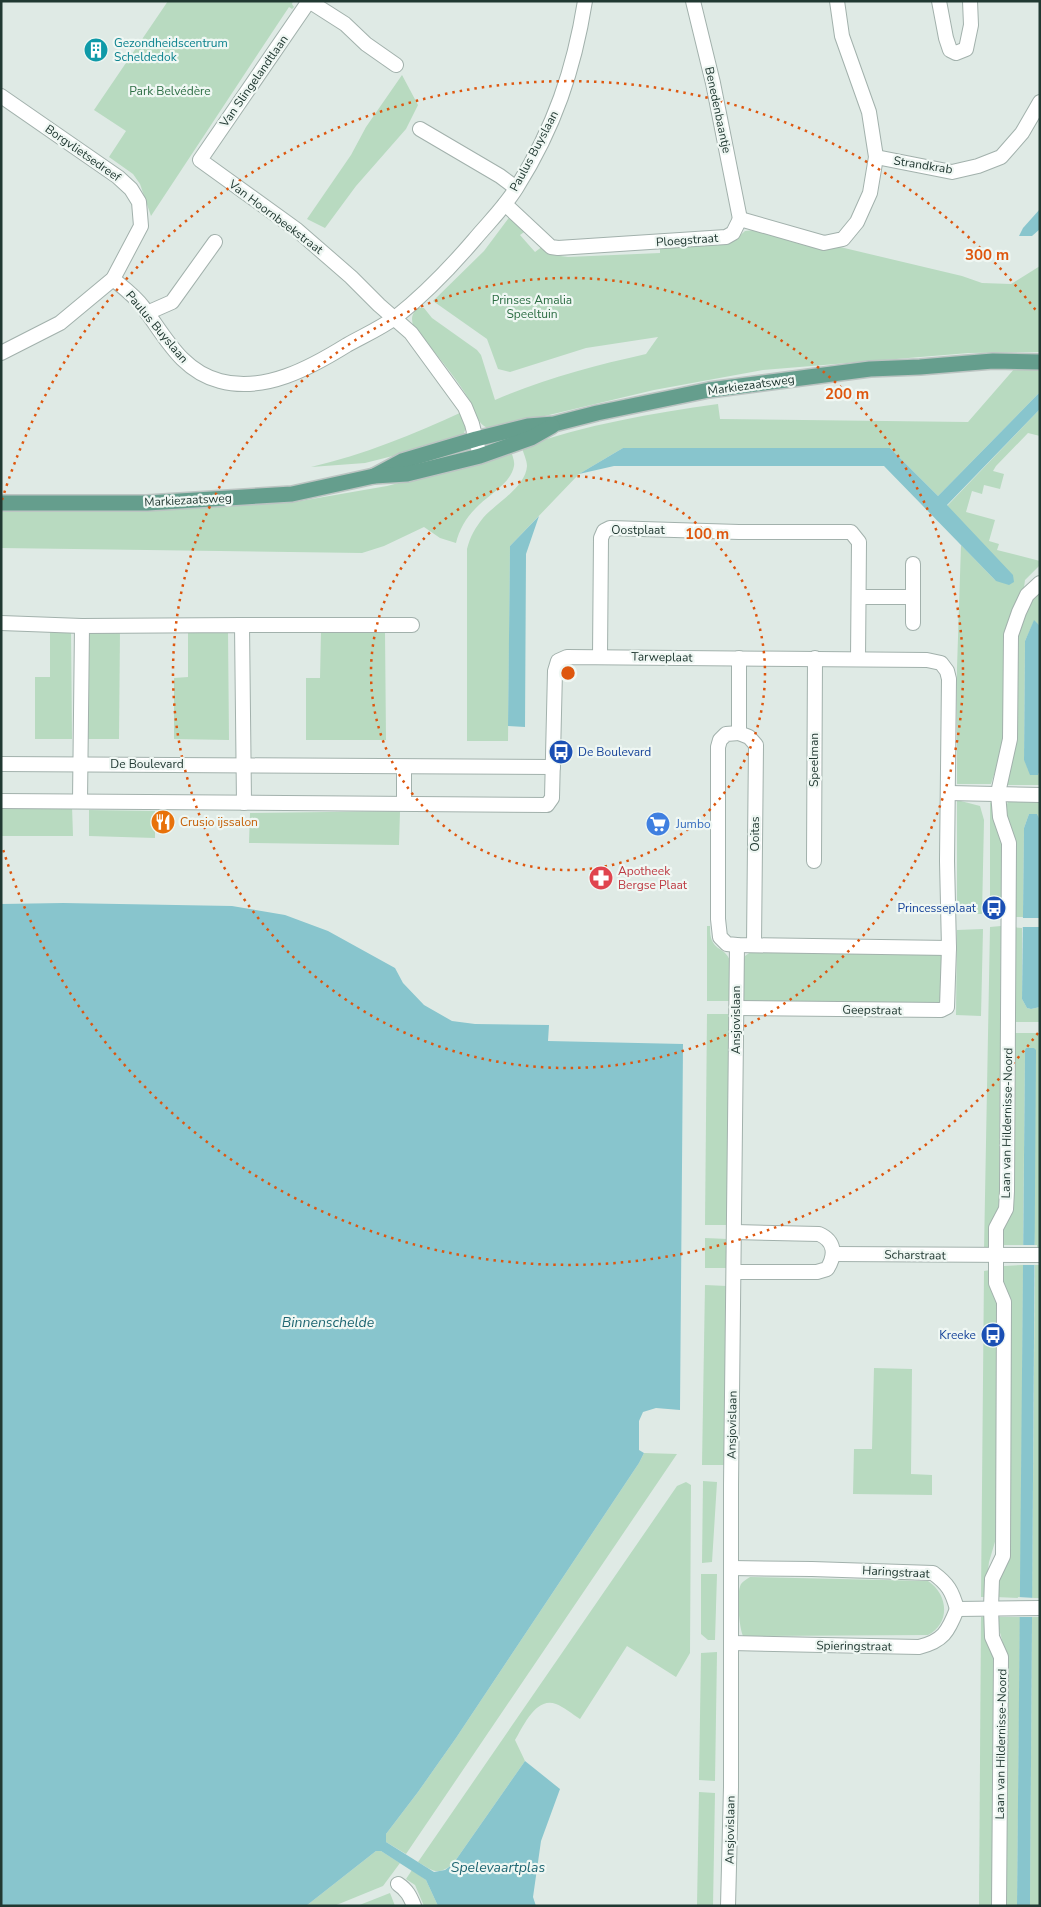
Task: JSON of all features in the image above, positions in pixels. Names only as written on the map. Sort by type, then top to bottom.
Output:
[{"type":"main road","name":"Markiezaatsweg","points":[[374,476],[402,460],[476,439],[528,426],[554,424],[597,413],[709,390],[861,370],[993,361],[1040,362]]},
{"type":"main road","name":"Markiezaatsweg","points":[[1,503],[147,503],[292,494],[374,476],[408,474],[480,456],[530,438],[554,424]]},
{"type":"street","points":[[309,1],[345,24],[366,44],[396,65]]},
{"type":"street","name":"Van Slingelandtlaan","points":[[200,160],[309,1]]},
{"type":"street","name":"Paulus Buyslaan","points":[[113,279],[134,296],[148,313],[170,347],[194,371],[220,381],[240,384],[268,382],[318,364],[394,318],[420,297],[448,270],[505,204],[516,188],[551,124],[579,42],[585,1]]},
{"type":"street","name":"Benedenbaantje","points":[[693,1],[713,83],[740,219]]},
{"type":"street","name":"Strandkrab","points":[[837,1],[842,36],[869,112],[876,157],[952,172],[978,166],[1001,157],[1022,133],[1040,102]]},
{"type":"street","points":[[940,1],[946,38],[950,50],[956,53],[966,49],[971,25],[970,1]]},
{"type":"street","name":"Borgvlietsedreef","points":[[1,96],[118,177],[131,189],[139,202],[141,226],[113,279]]},
{"type":"street","points":[[420,129],[500,176],[516,188]]},
{"type":"street","points":[[740,219],[824,244],[843,239],[857,222],[870,193],[876,157]]},
{"type":"street","name":"Van Hoornbeekstraat","points":[[200,160],[297,230],[394,318]]},
{"type":"street","name":"Ploegstraat","points":[[505,204],[551,247],[558,248],[726,237],[733,233],[740,219]]},
{"type":"street","points":[[148,313],[172,302],[214,242]]},
{"type":"street","points":[[1,353],[60,322],[113,279]]},
{"type":"street","points":[[394,318],[411,333],[466,407],[480,456]]},
{"type":"street","name":"Oostplaat","points":[[600,656],[601,538],[604,531],[610,528],[739,532],[851,532],[859,542],[858,658]]},
{"type":"street","points":[[913,564],[913,623]]},
{"type":"street","name":"Laan van Hildernisse-Noord","points":[[999,1906],[1002,1657],[992,1637],[991,1608],[992,1579],[1003,1556],[1004,1302],[996,1283],[996,1228],[1006,1209],[1007,1192],[1009,843],[1000,818],[998,793],[1010,739],[1011,635],[1018,612],[1027,595],[1040,584]]},
{"type":"street","points":[[859,597],[913,597]]},
{"type":"street","points":[[1,623],[82,626],[412,625]]},
{"type":"street","points":[[242,625],[244,803]]},
{"type":"street","points":[[80,801],[82,626]]},
{"type":"street","name":"Tarweplaat","points":[[553,767],[555,671],[558,661],[567,656],[858,658]]},
{"type":"street","points":[[739,658],[739,733],[726,734],[720,740],[718,747],[718,920],[720,937],[727,944],[737,945],[949,948],[947,870],[949,679],[947,671],[941,663],[927,660],[858,658]]},
{"type":"street","name":"Speelman","points":[[814,861],[815,658]]},
{"type":"street","name":"Ooitas","points":[[739,733],[749,737],[756,745],[754,944]]},
{"type":"street","name":"De Boulevard","points":[[1,764],[81,764],[244,757],[404,767],[553,767]]},
{"type":"street","points":[[404,767],[404,803]]},
{"type":"street","points":[[1,801],[547,805],[552,798],[553,767]]},
{"type":"street","points":[[949,793],[1040,795]]},
{"type":"street","name":"Ansjovislaan","points":[[728,1906],[732,1643],[731,1568],[737,945]]},
{"type":"street","name":"Geepstraat","points":[[736,1008],[941,1010],[947,1007],[948,1001],[949,948]]},
{"type":"street","points":[[734,1272],[817,1272],[827,1269],[832,1262],[833,1254],[831,1244],[827,1238],[819,1234],[735,1232]]},
{"type":"street","name":"Scharstraat","points":[[833,1254],[996,1255]]},
{"type":"street","points":[[996,1255],[1040,1256]]},
{"type":"street","name":"Haringstraat","points":[[731,1568],[812,1568],[933,1573],[946,1582],[957,1609]]},
{"type":"street","points":[[957,1609],[1039,1608]]},
{"type":"street","name":"Spieringstraat","points":[[732,1643],[918,1648],[933,1644],[943,1637],[951,1625],[957,1609]]},
{"type":"street","points":[[398,1884],[409,1894],[414,1906]]},
{"type":"green space","name":"Park Belvédère","points":[[168,1],[293,1],[294,7],[292,9],[289,7],[151,216],[140,184],[133,174],[109,157],[126,131],[94,110]]},
{"type":"green space","points":[[402,75],[418,105],[406,129],[356,186],[325,228],[307,219],[351,155],[366,127]]},
{"type":"green space","name":"Prinses Amalia Speeltuin","points":[[511,215],[527,230],[520,235],[535,252],[543,246],[553,255],[568,257],[660,253],[660,248],[692,246],[737,238],[745,231],[754,230],[818,247],[840,247],[962,276],[982,283],[1011,284],[1040,266],[1040,352],[969,353],[763,370],[654,390],[490,429],[477,418],[470,401],[457,381],[413,325],[414,312],[418,308],[424,308],[432,318],[477,350],[481,355],[495,400],[570,373],[646,354],[658,337],[586,348],[510,372],[498,369],[487,339],[433,301],[484,251]]},
{"type":"green space","points":[[1015,368],[1040,369],[1040,392],[938,496],[890,448],[623,448],[579,474],[510,546],[508,741],[467,741],[467,549],[473,533],[483,518],[516,488],[525,474],[527,466],[522,447],[570,432],[619,421],[668,411],[718,404],[720,419],[968,422]]},
{"type":"green space","points":[[1040,409],[1040,436],[1028,433],[993,471],[1004,474],[1000,489],[984,485],[982,494],[972,491],[966,512],[995,520],[989,541],[999,544],[997,550],[1040,561],[1040,565],[1025,580],[1003,747],[991,784],[957,784],[957,668],[961,545],[996,581],[947,506]]},
{"type":"green space","points":[[462,412],[466,426],[460,439],[365,463],[311,467],[388,443]]},
{"type":"green space","points":[[511,451],[514,460],[512,472],[503,484],[469,516],[461,529],[456,543],[440,538],[424,527],[384,546],[362,553],[1,548],[1,508],[289,503],[387,486],[475,463]]},
{"type":"green space","points":[[1040,588],[1040,626],[1034,621],[1025,641],[1024,759],[1028,769],[1038,775],[1040,770],[1040,785],[1006,785],[1015,637],[1024,609]]},
{"type":"green space","points":[[50,629],[71,629],[72,739],[35,739],[35,677],[50,677]]},
{"type":"green space","points":[[87,629],[120,629],[119,739],[88,739]]},
{"type":"green space","points":[[188,630],[228,630],[229,740],[174,739],[174,678],[188,677]]},
{"type":"green space","points":[[321,631],[385,632],[386,740],[306,740],[306,678],[320,678]]},
{"type":"green space","points":[[957,800],[980,806],[984,820],[982,914],[957,914]]},
{"type":"green space","points":[[1008,801],[1040,801],[1040,820],[1037,814],[1029,814],[1024,828],[1023,917],[1013,917],[1009,824],[1006,808]]},
{"type":"green space","points":[[990,802],[999,823],[1001,838],[1001,914],[990,914]]},
{"type":"green space","points":[[1,806],[72,806],[73,836],[1,836]]},
{"type":"green space","points":[[89,810],[155,811],[155,838],[89,836]]},
{"type":"green space","points":[[400,811],[399,845],[249,843],[250,813]]},
{"type":"green space","points":[[707,926],[710,926],[712,941],[728,956],[730,961],[730,1001],[707,1001]]},
{"type":"green space","points":[[1001,926],[999,1201],[990,1237],[989,1250],[984,1250],[990,927]]},
{"type":"green space","points":[[1012,927],[1022,928],[1022,999],[1027,1008],[1040,1007],[1040,1022],[1011,1022]]},
{"type":"green space","points":[[983,929],[981,1016],[956,1015],[957,930]]},
{"type":"green space","points":[[752,951],[942,955],[942,1005],[742,1003],[742,962],[745,956]]},
{"type":"green space","points":[[707,1014],[730,1014],[729,1225],[705,1225]]},
{"type":"green space","points":[[1011,1033],[1040,1033],[1040,1251],[1035,1251],[1025,1051],[1023,1245],[1004,1245],[1000,1240]]},
{"type":"green space","points":[[705,1238],[728,1239],[728,1268],[705,1268]]},
{"type":"green space","points":[[1023,1265],[1021,1598],[996,1597],[1002,1280],[1000,1273],[1004,1266]]},
{"type":"green space","points":[[1035,1265],[1040,1265],[1040,1598],[1032,1598]]},
{"type":"green space","points":[[990,1270],[1001,1306],[997,1535],[989,1562],[985,1597],[981,1597],[984,1271]]},
{"type":"green space","points":[[705,1285],[727,1286],[727,1465],[702,1465]]},
{"type":"green space","points":[[874,1368],[912,1369],[911,1474],[932,1475],[932,1495],[853,1494],[854,1449],[872,1449]]},
{"type":"green space","points":[[644,1453],[677,1454],[406,1854],[386,1842],[386,1834],[456,1738]]},
{"type":"green space","points":[[703,1481],[717,1482],[712,1562],[702,1563]]},
{"type":"green space","points":[[686,1482],[691,1485],[690,1653],[676,1677],[627,1646],[580,1719],[556,1704],[542,1704],[536,1708],[515,1740],[525,1761],[453,1864],[443,1870],[435,1871],[418,1862],[677,1486]]},
{"type":"green space","points":[[701,1574],[717,1574],[715,1640],[708,1640],[701,1634]]},
{"type":"green space","points":[[750,1577],[928,1581],[940,1593],[944,1608],[943,1616],[941,1623],[928,1635],[743,1636],[739,1618],[739,1588]]},
{"type":"green space","points":[[981,1617],[985,1617],[996,1662],[993,1906],[979,1906]]},
{"type":"green space","points":[[996,1617],[1020,1617],[1017,1906],[1005,1906],[1007,1662]]},
{"type":"green space","points":[[1032,1617],[1040,1617],[1040,1906],[1030,1906]]},
{"type":"green space","points":[[717,1652],[715,1781],[699,1780],[701,1653]]},
{"type":"green space","points":[[699,1792],[715,1793],[713,1906],[697,1906]]},
{"type":"green space","points":[[376,1851],[381,1851],[400,1863],[383,1886],[334,1906],[306,1906]]},
{"type":"green space","points":[[412,1870],[426,1880],[438,1906],[424,1906],[415,1885],[406,1879]]},
{"type":"green space","points":[[390,1893],[395,1906],[357,1906]]},
{"type":"water","points":[[1040,209],[1040,229],[1032,236],[1019,236],[1023,228]]},
{"type":"water","points":[[1040,392],[1040,409],[947,505],[1013,575],[1014,582],[1009,585],[996,581],[884,466],[614,466],[579,474],[623,448],[890,448],[938,496]]},
{"type":"water","points":[[539,516],[526,554],[525,727],[508,726],[510,546]]},
{"type":"water","points":[[1034,620],[1040,626],[1040,770],[1038,775],[1030,775],[1024,760],[1025,641]]},
{"type":"water","points":[[1029,814],[1037,814],[1040,820],[1040,1007],[1031,1009],[1027,1008],[1022,999],[1024,828]]},
{"type":"water","name":"Binnenschelde","points":[[63,903],[232,906],[285,915],[328,931],[395,968],[403,983],[424,1005],[452,1021],[475,1024],[549,1025],[548,1041],[683,1044],[680,1410],[656,1408],[643,1412],[639,1421],[639,1450],[644,1453],[639,1463],[456,1738],[386,1834],[386,1842],[434,1872],[445,1870],[453,1864],[525,1761],[560,1789],[541,1841],[533,1897],[536,1906],[438,1906],[426,1880],[381,1851],[376,1851],[306,1906],[1,1906],[1,904]]},
{"type":"water","points":[[1026,1048],[1034,1048],[1036,1050],[1030,1906],[1017,1906],[1025,1050]]},
{"type":"pier","points":[[1020,918],[1040,918],[1040,927],[1020,927]]},
{"type":"pier","points":[[1020,1245],[1037,1245],[1037,1265],[1021,1265]]},
{"type":"pier","points":[[1018,1597],[1035,1598],[1035,1617],[1018,1617]]},
{"type":"place","name":"Gezondheidscentrum Scheldedok","points":[[96,50]]},
{"type":"place","name":"De Boulevard","points":[[561,752]]},
{"type":"place","name":"Crusio ijssalon","points":[[163,822]]},
{"type":"place","name":"Jumbo","points":[[658,824]]},
{"type":"place","name":"Apotheek Bergse Plaat","points":[[601,878]]},
{"type":"place","name":"Princesseplaat","points":[[994,908]]},
{"type":"place","name":"Kreeke","points":[[993,1335]]},
{"type":"water label","name":"Spelevaartplas","points":[[498,1867]]}]
